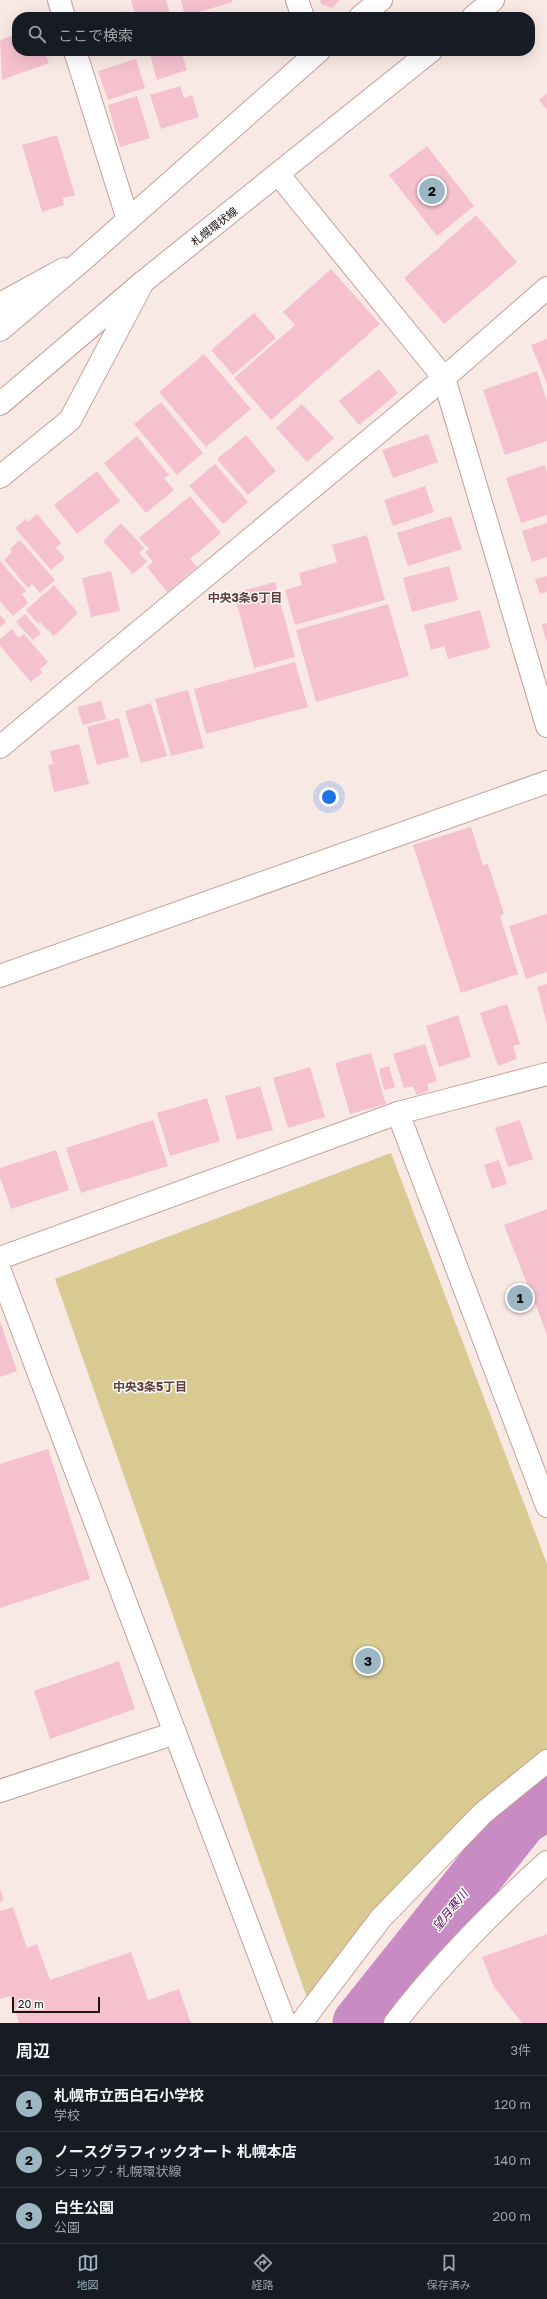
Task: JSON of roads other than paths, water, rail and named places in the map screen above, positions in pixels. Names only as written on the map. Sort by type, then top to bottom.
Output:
[{"type":"street","points":[[59,0],[63,12]]},
{"type":"street","points":[[297,0],[301,12]]},
{"type":"street","points":[[366,12],[381,0]]},
{"type":"street","points":[[479,12],[493,0]]},
{"type":"street","points":[[77,56],[128,220]]},
{"type":"street","points":[[0,330],[85,258],[312,56]]},
{"type":"street","name":"札幌環状線","points":[[0,404],[143,282],[425,56]]},
{"type":"street","points":[[278,175],[444,378],[547,726]]},
{"type":"street","points":[[0,304],[85,258]]},
{"type":"street","points":[[0,477],[70,420],[143,282]]},
{"type":"street","points":[[0,748],[444,378],[547,288]]},
{"type":"street","points":[[0,976],[547,782]]},
{"type":"street","points":[[0,1258],[398,1113],[547,1074]]},
{"type":"street","points":[[398,1113],[547,1506]]},
{"type":"street","points":[[0,1270],[285,2023]]},
{"type":"street","points":[[0,1792],[175,1733]]},
{"type":"street","points":[[301,2023],[381,1918],[483,1813],[547,1761]]},
{"type":"street","points":[[394,2023],[428,1981],[501,1904],[547,1862]]},
{"type":"waterway","name":"望月寒川","points":[[359,2023],[522,1819],[547,1803]]},
{"type":"place","name":"ノースグラフィックオート 札幌本店","points":[[432,191]]},
{"type":"place","name":"札幌市立西白石小学校","points":[[520,1298]]},
{"type":"place","name":"白生公園","points":[[368,1661]]},
{"type":"district","name":"中央3条6丁目","points":[[245,597]]},
{"type":"district","name":"中央3条5丁目","points":[[150,1386]]}]
